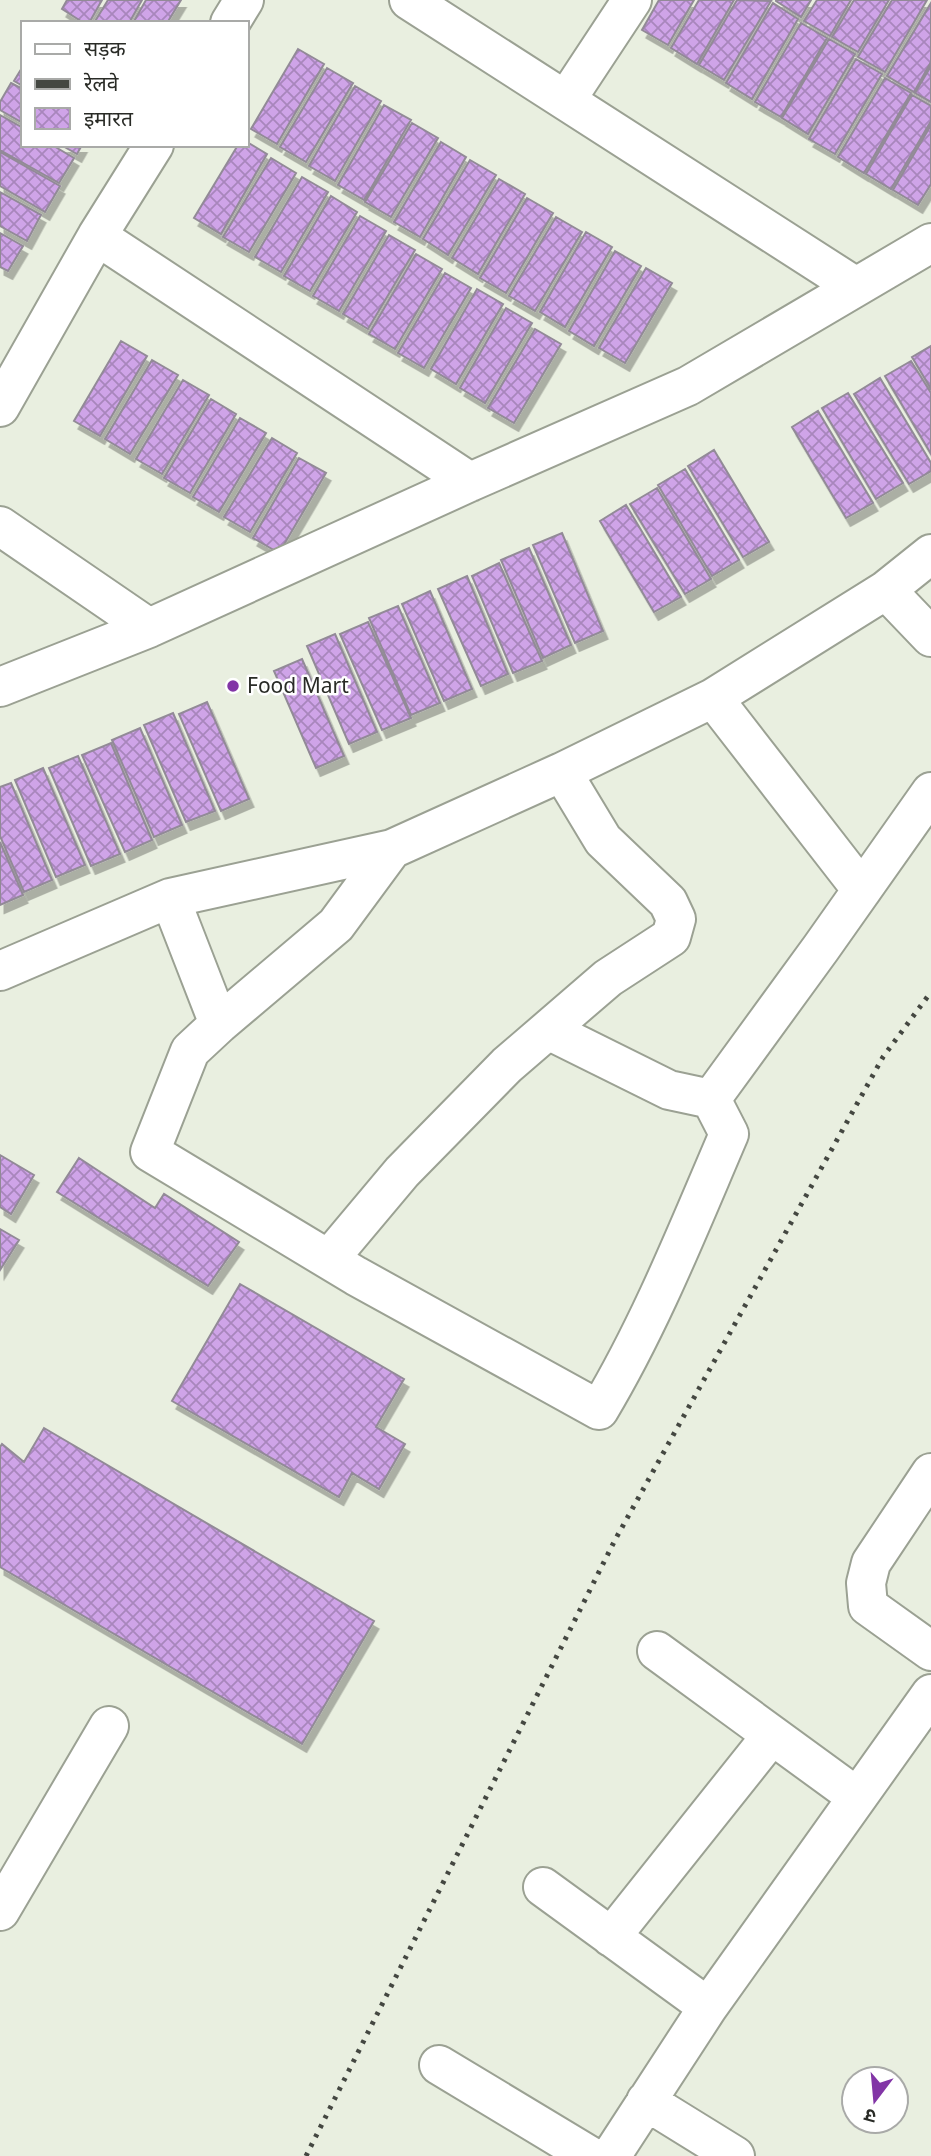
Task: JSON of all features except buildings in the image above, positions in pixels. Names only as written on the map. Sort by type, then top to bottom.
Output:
[{"type":"street","points":[[231,21],[244,0]]},
{"type":"street","points":[[409,0],[856,287]]},
{"type":"street","points":[[566,100],[632,0]]},
{"type":"street","points":[[0,407],[97,236],[153,147]]},
{"type":"street","points":[[97,236],[470,482]]},
{"type":"street","points":[[0,687],[149,628],[688,386],[931,243]]},
{"type":"street","points":[[0,526],[149,628]]},
{"type":"street","points":[[0,971],[170,898],[392,849],[562,772],[713,698],[886,590],[931,554]]},
{"type":"street","points":[[886,590],[931,636]]},
{"type":"street","points":[[713,698],[862,890]]},
{"type":"street","points":[[329,1259],[402,1172],[507,1065],[608,978],[671,937],[676,919],[668,902],[603,840],[562,772]]},
{"type":"street","points":[[710,1099],[931,792]]},
{"type":"street","points":[[392,849],[336,925],[190,1051],[150,1152],[329,1259],[599,1410],[627,1362],[729,1134],[710,1099],[669,1090],[548,1030]]},
{"type":"street","points":[[170,898],[219,1024]]},
{"type":"street","points":[[931,1473],[872,1563],[866,1583],[868,1606],[931,1651]]},
{"type":"street","points":[[657,1651],[857,1797]]},
{"type":"street","points":[[611,2156],[708,2007],[931,1694]]},
{"type":"street","points":[[0,1911],[109,1726]]},
{"type":"street","points":[[611,1937],[772,1735]]},
{"type":"street","points":[[543,1887],[708,2007]]},
{"type":"street","points":[[439,2065],[590,2156]]},
{"type":"street","points":[[646,2101],[735,2156]]},
{"type":"railway","points":[[306,2156],[615,1540],[883,1057],[931,992]]},
{"type":"place","name":"Food Mart","points":[[233,686]]}]
